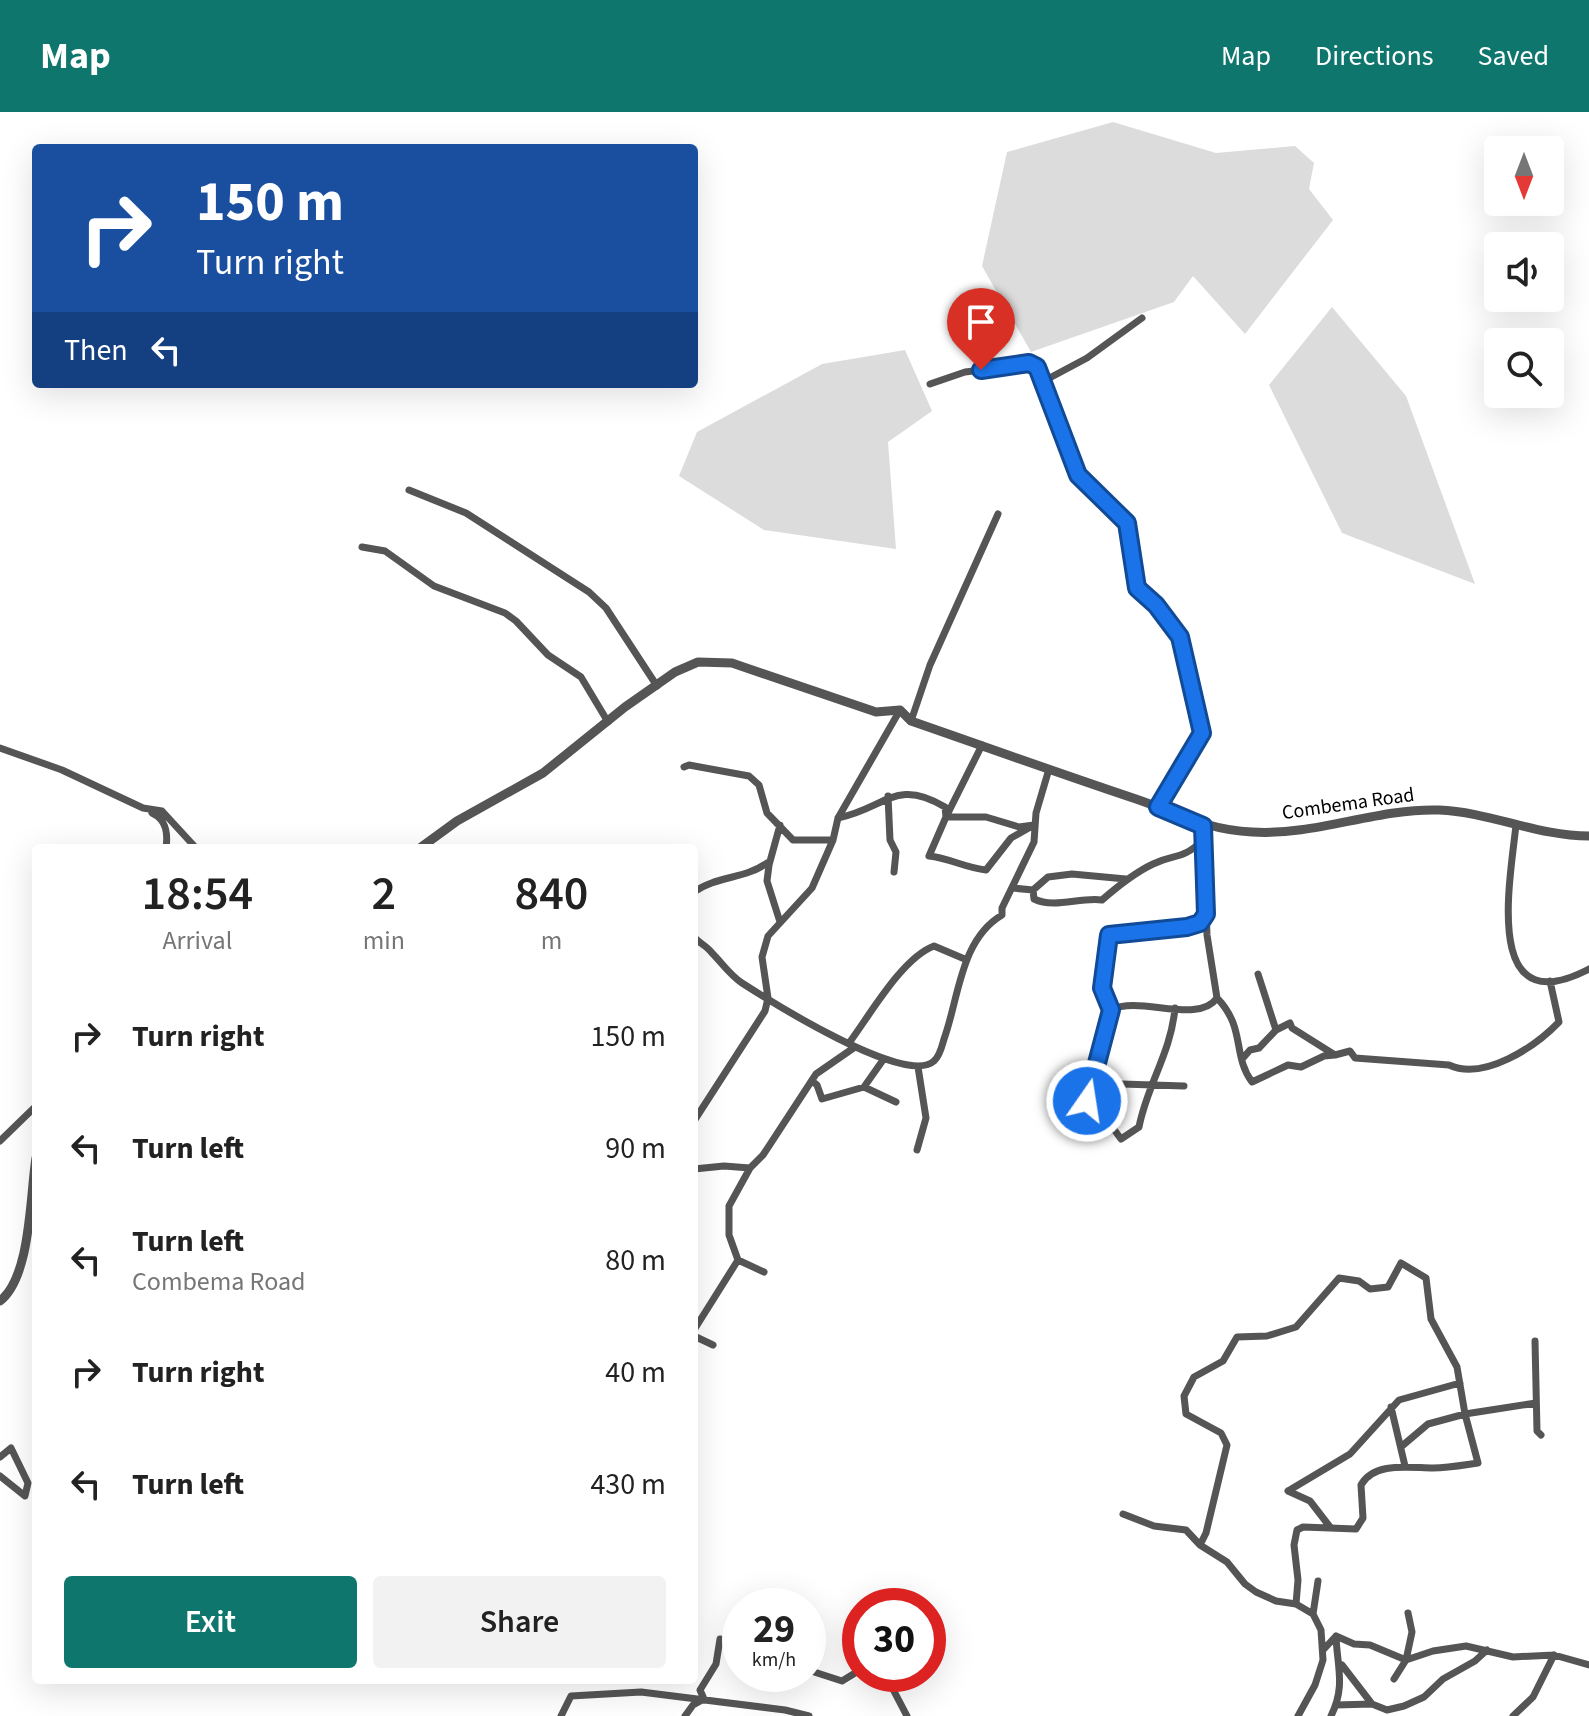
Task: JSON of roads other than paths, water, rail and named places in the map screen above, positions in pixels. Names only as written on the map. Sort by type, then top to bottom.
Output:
[{"type":"street","points":[[1042,382],[1108,345],[1142,318]]},
{"type":"street","points":[[930,384],[965,372],[1029,363],[1037,367],[1078,475],[1127,523],[1137,588],[1176,630],[1184,651],[1202,733],[1158,807]]},
{"type":"street","points":[[409,490],[466,513],[589,592],[606,608],[657,686]]},
{"type":"street","points":[[426,844],[480,808],[543,773],[688,665],[715,660],[732,663],[876,712],[900,710],[911,721],[930,665],[998,514]]},
{"type":"street","points":[[362,547],[385,551],[434,586],[505,613],[548,655],[581,677],[608,722]]},
{"type":"street","points":[[698,1115],[765,1011],[768,998],[764,946],[780,922],[812,888],[833,840],[838,818],[900,710]]},
{"type":"street","name":"Combema Road","points":[[911,721],[1158,807],[1203,826],[1252,832],[1302,830],[1429,810],[1452,811],[1555,834],[1589,836]]},
{"type":"street","points":[[982,745],[929,856],[947,857],[959,864],[986,870],[1011,838],[1034,825]]},
{"type":"street","points":[[0,748],[62,770],[158,815],[168,832],[166,844]]},
{"type":"street","points":[[684,767],[689,765],[749,776],[759,785],[767,813],[793,840],[833,840]]},
{"type":"street","points":[[698,941],[740,982],[782,1008],[883,1060],[918,1067],[930,1064],[938,1055],[967,960],[983,928],[1002,915],[1002,908],[1034,842],[1034,825],[1049,769]]},
{"type":"street","points":[[838,818],[864,810],[888,796],[917,794],[945,807],[946,817]]},
{"type":"street","points":[[888,796],[890,840],[896,852],[894,872]]},
{"type":"street","points":[[143,808],[162,811],[192,844]]},
{"type":"street","points":[[946,817],[986,817],[1019,827],[1034,825]]},
{"type":"street","points":[[780,825],[767,881],[780,922]]},
{"type":"street","points":[[1516,825],[1509,900],[1510,948],[1514,962],[1523,973],[1550,981],[1589,969]]},
{"type":"street","points":[[1203,826],[1206,914],[1217,998],[1229,1010],[1237,1028],[1244,1072],[1252,1082],[1288,1065],[1301,1067],[1324,1056],[1350,1051],[1355,1058],[1449,1065],[1459,1070],[1494,1065],[1559,1022],[1550,981]]},
{"type":"street","points":[[1033,890],[1034,899],[1047,905],[1078,899],[1102,900],[1126,879],[1157,862],[1182,857],[1203,840]]},
{"type":"street","points":[[698,890],[728,878],[752,874],[767,863],[769,865]]},
{"type":"street","points":[[1012,888],[1033,890],[1048,877],[1072,874],[1126,879]]},
{"type":"street","points":[[1175,1008],[1171,1039],[1143,1105],[1139,1127],[1121,1139],[1110,1124],[1091,1126],[1083,1120],[1111,1010],[1102,988],[1109,935],[1187,927],[1200,923],[1206,914]]},
{"type":"street","points":[[698,1326],[738,1260],[727,1220],[729,1206],[750,1168],[763,1155],[812,1081],[825,1065],[852,1045],[910,963],[924,949],[934,946],[967,960]]},
{"type":"street","points":[[1258,974],[1276,1030]]},
{"type":"street","points":[[1111,1010],[1125,1006],[1199,1009],[1208,1007],[1217,998]]},
{"type":"street","points":[[1243,1058],[1250,1050],[1259,1048],[1276,1030],[1290,1023],[1292,1028],[1335,1055]]},
{"type":"street","points":[[812,1081],[817,1085],[822,1099],[864,1087],[883,1060]]},
{"type":"street","points":[[917,1150],[926,1118],[918,1067]]},
{"type":"street","points":[[1077,1067],[1091,1083],[1184,1086]]},
{"type":"street","points":[[864,1087],[896,1102]]},
{"type":"street","points":[[0,1141],[32,1110]]},
{"type":"street","points":[[698,1169],[750,1168]]},
{"type":"street","points":[[0,1301],[8,1295],[18,1272],[32,1183]]},
{"type":"street","points":[[738,1260],[764,1272]]},
{"type":"street","points":[[1200,1545],[1206,1533],[1227,1445],[1221,1433],[1186,1414],[1184,1396],[1194,1377],[1223,1361],[1237,1337],[1267,1336],[1296,1327],[1339,1278],[1359,1281],[1370,1289],[1388,1287],[1401,1263],[1426,1278],[1431,1319],[1457,1367],[1478,1463],[1434,1468],[1405,1466],[1373,1473],[1363,1480],[1360,1525],[1348,1530],[1330,1527],[1303,1527],[1297,1530],[1294,1545],[1298,1580],[1296,1604]]},
{"type":"street","points":[[698,1336],[713,1345]]},
{"type":"street","points":[[1535,1341],[1537,1431],[1541,1435]]},
{"type":"street","points":[[1330,1527],[1310,1501],[1288,1491],[1350,1454],[1399,1400],[1460,1383]]},
{"type":"street","points":[[1402,1446],[1428,1424],[1465,1414],[1536,1403]]},
{"type":"street","points":[[1391,1407],[1405,1466]]},
{"type":"street","points":[[0,1457],[11,1448],[28,1483],[25,1496],[0,1476]]},
{"type":"street","points":[[1123,1514],[1154,1526],[1180,1527],[1200,1545],[1227,1562],[1256,1592],[1276,1601],[1296,1604],[1313,1614],[1321,1630],[1321,1670],[1298,1716]]},
{"type":"street","points":[[1313,1614],[1318,1581]]},
{"type":"street","points":[[1394,1679],[1406,1660],[1412,1632],[1408,1613]]},
{"type":"street","points":[[1323,1650],[1336,1636]]},
{"type":"street","points":[[1336,1636],[1354,1644],[1370,1645],[1406,1660],[1433,1651],[1466,1646],[1513,1657],[1554,1655],[1589,1665]]},
{"type":"street","points":[[1331,1716],[1336,1705],[1341,1663],[1336,1636]]},
{"type":"street","points":[[704,1699],[700,1690],[716,1664],[722,1639]]},
{"type":"street","points":[[1336,1705],[1372,1704],[1387,1710],[1424,1697],[1443,1679],[1475,1661],[1487,1650]]},
{"type":"street","points":[[1513,1716],[1533,1697],[1554,1655]]},
{"type":"street","points":[[1341,1663],[1372,1704]]},
{"type":"street","points":[[561,1716],[571,1696],[641,1692],[785,1710],[809,1716]]},
{"type":"street","points":[[894,1692],[907,1716]]},
{"type":"street","points":[[685,1716],[693,1705],[704,1699]]}]
